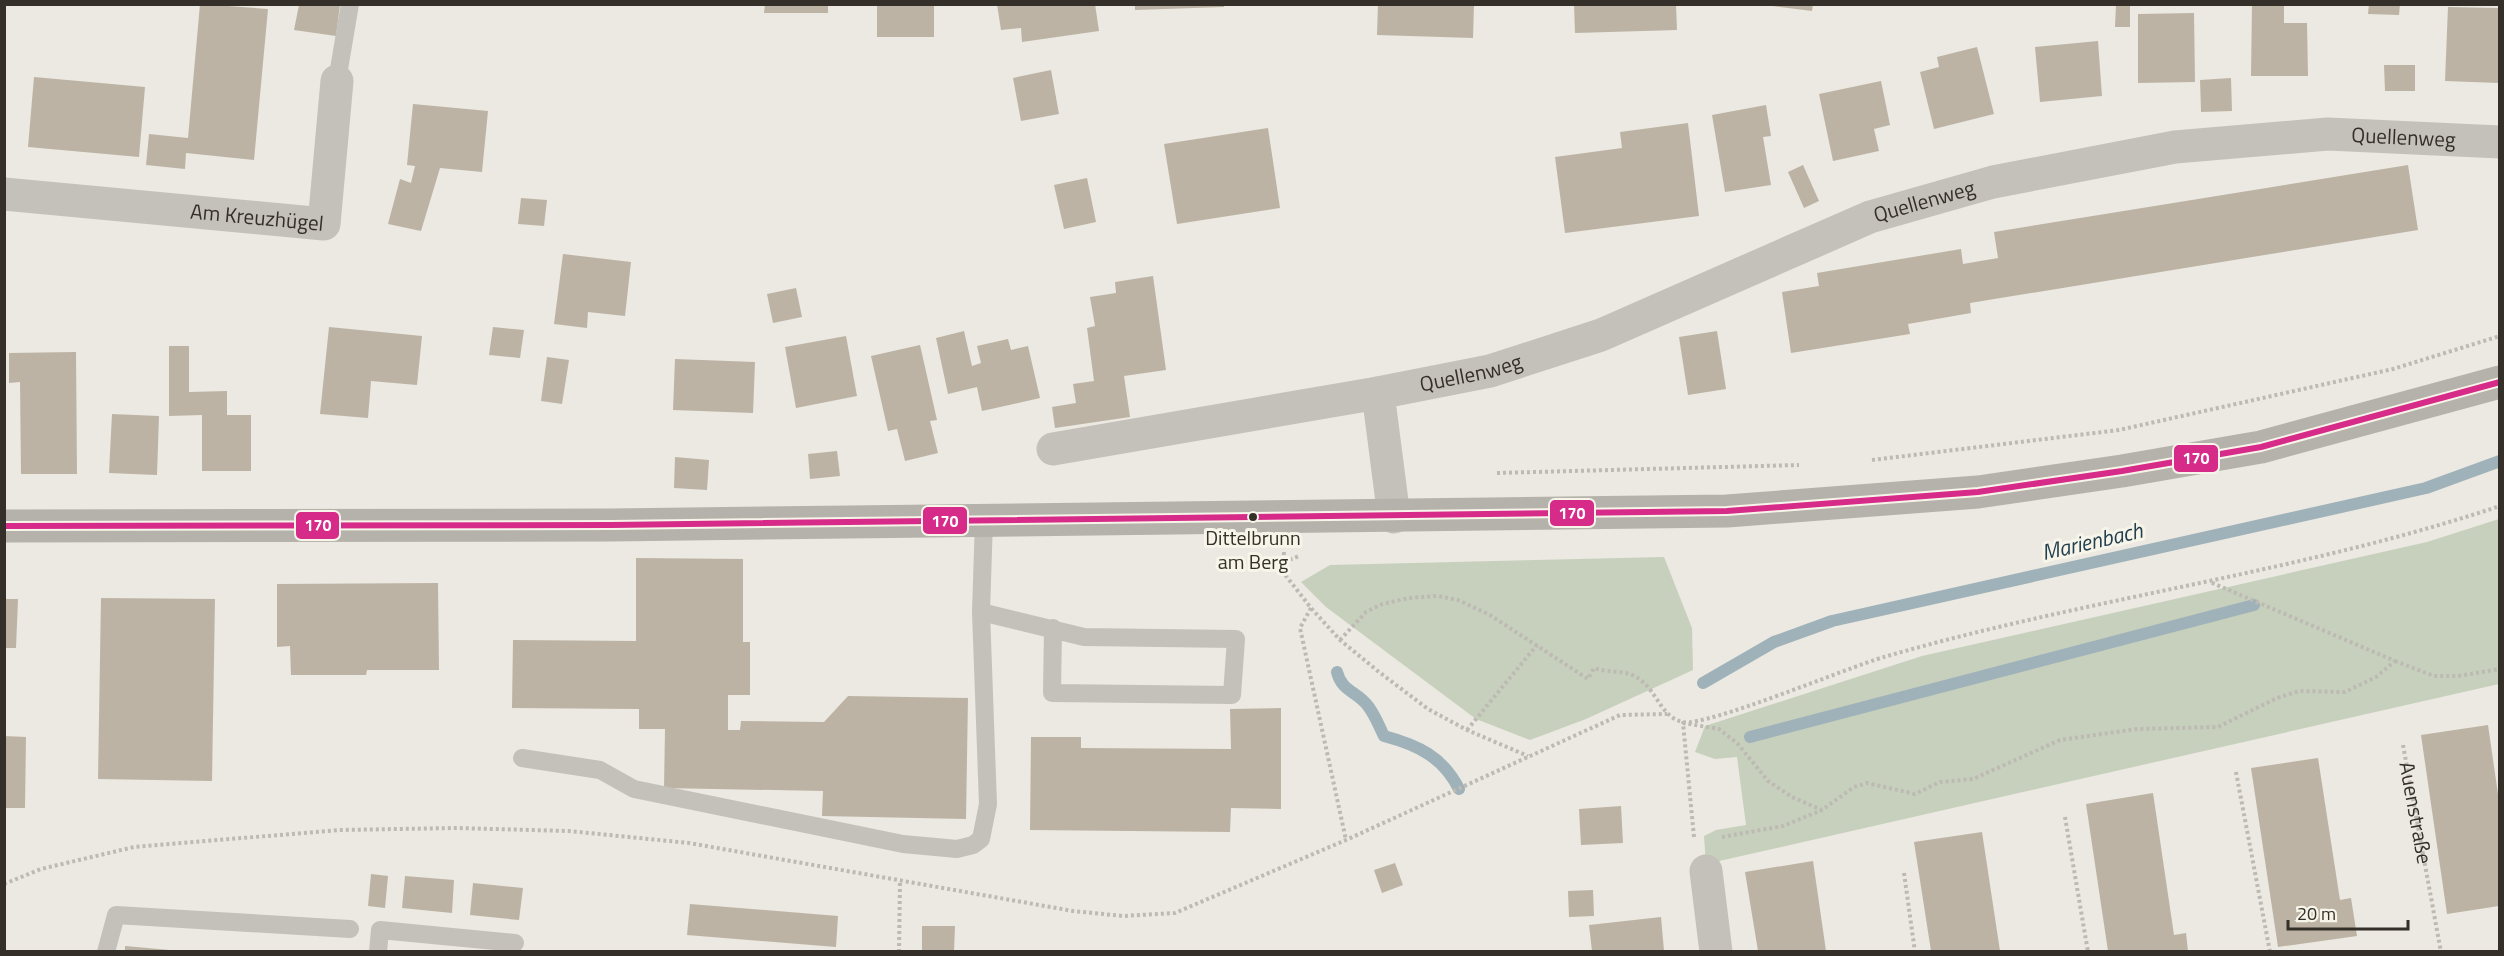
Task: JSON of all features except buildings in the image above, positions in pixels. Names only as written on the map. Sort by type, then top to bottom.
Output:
[{"type":"street","name":"Am Kreuzhügel","points":[[4,195],[324,224],[337,81]]},
{"type":"street","name":"Quellenweg","points":[[1053,449],[1378,393],[1490,371],[1601,335],[1870,217],[1993,182],[2175,147],[2328,134],[2499,142]]},
{"type":"street","points":[[4,526],[611,525],[984,519],[1394,517],[1726,511],[1978,492],[2122,471],[2261,447],[2499,382]]},
{"type":"street","points":[[1378,393],[1394,517]]},
{"type":"street","points":[[1700,861],[1716,951]]},
{"type":"lane","name":"Am Kreuzhügel","points":[[337,81],[350,4]]},
{"type":"lane","points":[[522,758],[600,770],[634,789],[903,844],[957,849],[973,845],[981,839],[988,804],[981,612],[984,519]]},
{"type":"lane","points":[[981,612],[1053,628],[1084,637],[1236,639],[1232,695],[1052,693],[1053,628]]},
{"type":"lane","points":[[106,951],[116,915],[350,929]]},
{"type":"lane","points":[[378,951],[380,930],[514,943]]},
{"type":"path","points":[[1869,460],[2119,430],[2393,369],[2499,336]]},
{"type":"path","points":[[1494,474],[1810,465]]},
{"type":"path","points":[[1683,723],[1713,717],[1868,662],[1967,633],[2209,582],[2421,532],[2499,506]]},
{"type":"path","points":[[1284,518],[1283,572],[1340,640],[1428,709],[1467,730],[1529,756]]},
{"type":"path","points":[[1284,562],[1305,553]]},
{"type":"path","points":[[2209,582],[2434,676],[2458,676],[2499,669]]},
{"type":"path","points":[[1340,640],[1366,612],[1382,604],[1409,598],[1438,596],[1458,600],[1490,615],[1588,679],[1594,668],[1603,671],[1613,669],[1632,674],[1644,682],[1667,714],[1683,723],[1719,729],[1737,743],[1768,781],[1792,797],[1822,810]]},
{"type":"path","points":[[1311,608],[1300,628],[1346,840]]},
{"type":"path","points":[[1467,730],[1537,645]]},
{"type":"path","points":[[1700,861],[1725,836],[1783,826],[1822,810],[1854,787],[1867,783],[1915,795],[1940,782],[1973,779],[2060,740],[2137,729],[2218,727],[2277,698],[2299,691],[2345,692],[2376,677],[2396,661]]},
{"type":"path","points":[[4,884],[41,869],[134,847],[339,830],[457,828],[570,831],[689,843],[815,863],[1073,911],[1123,916],[1175,913],[1346,840],[1620,715],[1667,714]]},
{"type":"path","points":[[1683,723],[1700,861]]},
{"type":"path","name":"Auenstraße","points":[[2403,746],[2441,951]]},
{"type":"path","points":[[2236,772],[2270,951]]},
{"type":"path","points":[[2065,817],[2088,951]]},
{"type":"path","points":[[1904,873],[1915,951]]},
{"type":"path","points":[[899,951],[900,880]]},
{"type":"green space","points":[[2499,519],[2499,684],[1706,864],[1704,836],[1716,830],[1746,825],[1737,757],[1715,759],[1695,752],[1705,726],[1922,656],[2427,542]]},
{"type":"green space","points":[[1664,557],[1692,628],[1693,670],[1586,719],[1530,740],[1476,719],[1326,607],[1301,582],[1330,565]]},
{"type":"waterway","name":"Marienbach","points":[[1703,683],[1774,642],[1832,621],[2426,488],[2500,461]]},
{"type":"waterway","points":[[1750,737],[2254,605]]},
{"type":"waterway","points":[[1337,672],[1342,684],[1368,706],[1384,736],[1428,754],[1445,768],[1459,789]]},
{"type":"transit line","name":"170","points":[[4,526],[611,525],[1727,511],[1978,492],[2122,471],[2261,447],[2500,382]]},
{"type":"place","name":"Dittelbrunn am Berg","points":[[1253,517]]}]
